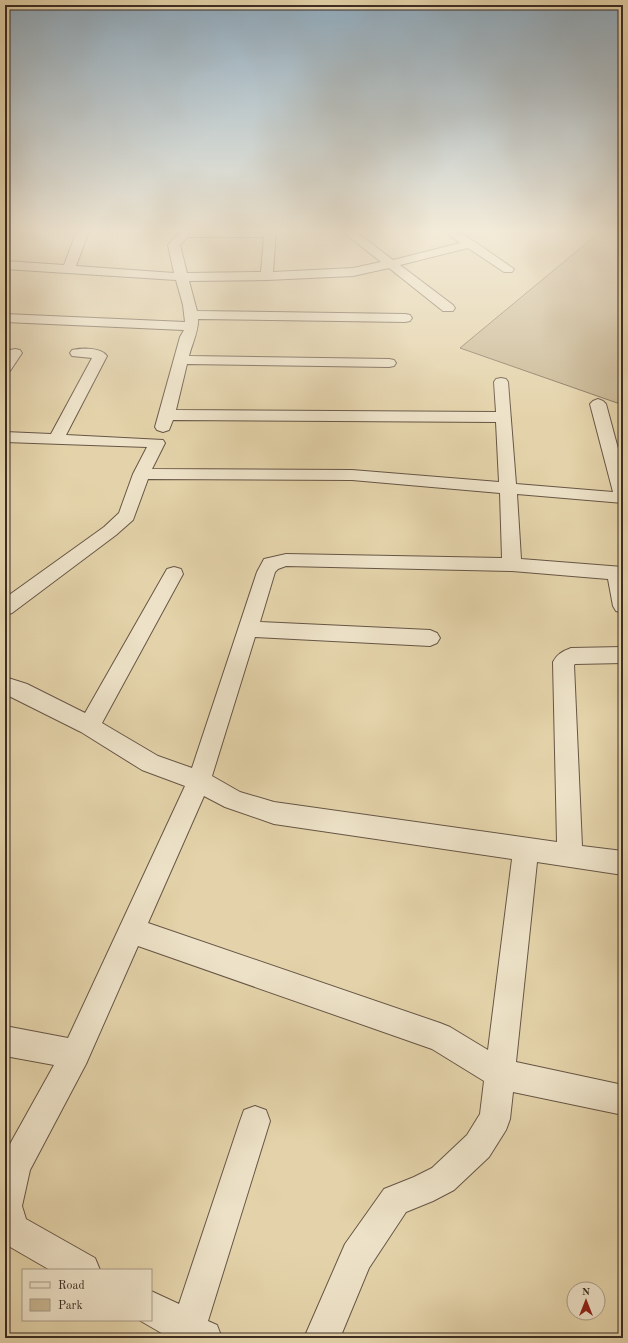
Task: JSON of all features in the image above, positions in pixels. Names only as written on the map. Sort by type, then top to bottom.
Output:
[{"type":"street","points":[[5,608],[13,595],[110,531],[127,516],[141,474],[157,443],[167,415],[191,321],[185,294]]},
{"type":"street","points":[[429,294],[448,308]]},
{"type":"street","points":[[5,318],[191,321],[405,318]]},
{"type":"street","points":[[5,368],[15,353]]},
{"type":"street","points":[[56,439],[100,356],[96,354],[77,353]]},
{"type":"street","points":[[181,360],[389,363]]},
{"type":"street","points":[[501,382],[512,566]]},
{"type":"street","points":[[141,474],[352,476],[623,498],[598,404]]},
{"type":"street","points":[[167,415],[351,415],[504,418]]},
{"type":"street","points":[[5,437],[157,443]]},
{"type":"street","points":[[81,1269],[12,1230],[6,1206],[15,1166],[76,1054],[199,781],[266,572],[271,564],[286,560],[512,566],[620,574],[623,606]]},
{"type":"street","points":[[89,726],[174,574]]},
{"type":"street","points":[[248,629],[430,638]]},
{"type":"street","points":[[570,856],[562,662],[571,656],[623,655]]},
{"type":"street","points":[[5,685],[19,690],[89,726],[150,763],[199,781],[233,800],[274,813],[623,863]]},
{"type":"street","points":[[322,1338],[357,1256],[395,1200],[422,1190],[443,1179],[478,1146],[495,1119],[526,850]]},
{"type":"street","points":[[131,930],[440,1037],[501,1074],[623,1100]]},
{"type":"street","points":[[5,1041],[76,1054]]},
{"type":"street","points":[[152,1309],[196,1334],[255,1120]]},
{"type":"green space","points":[[525,294],[623,294],[623,405],[460,348]]}]
